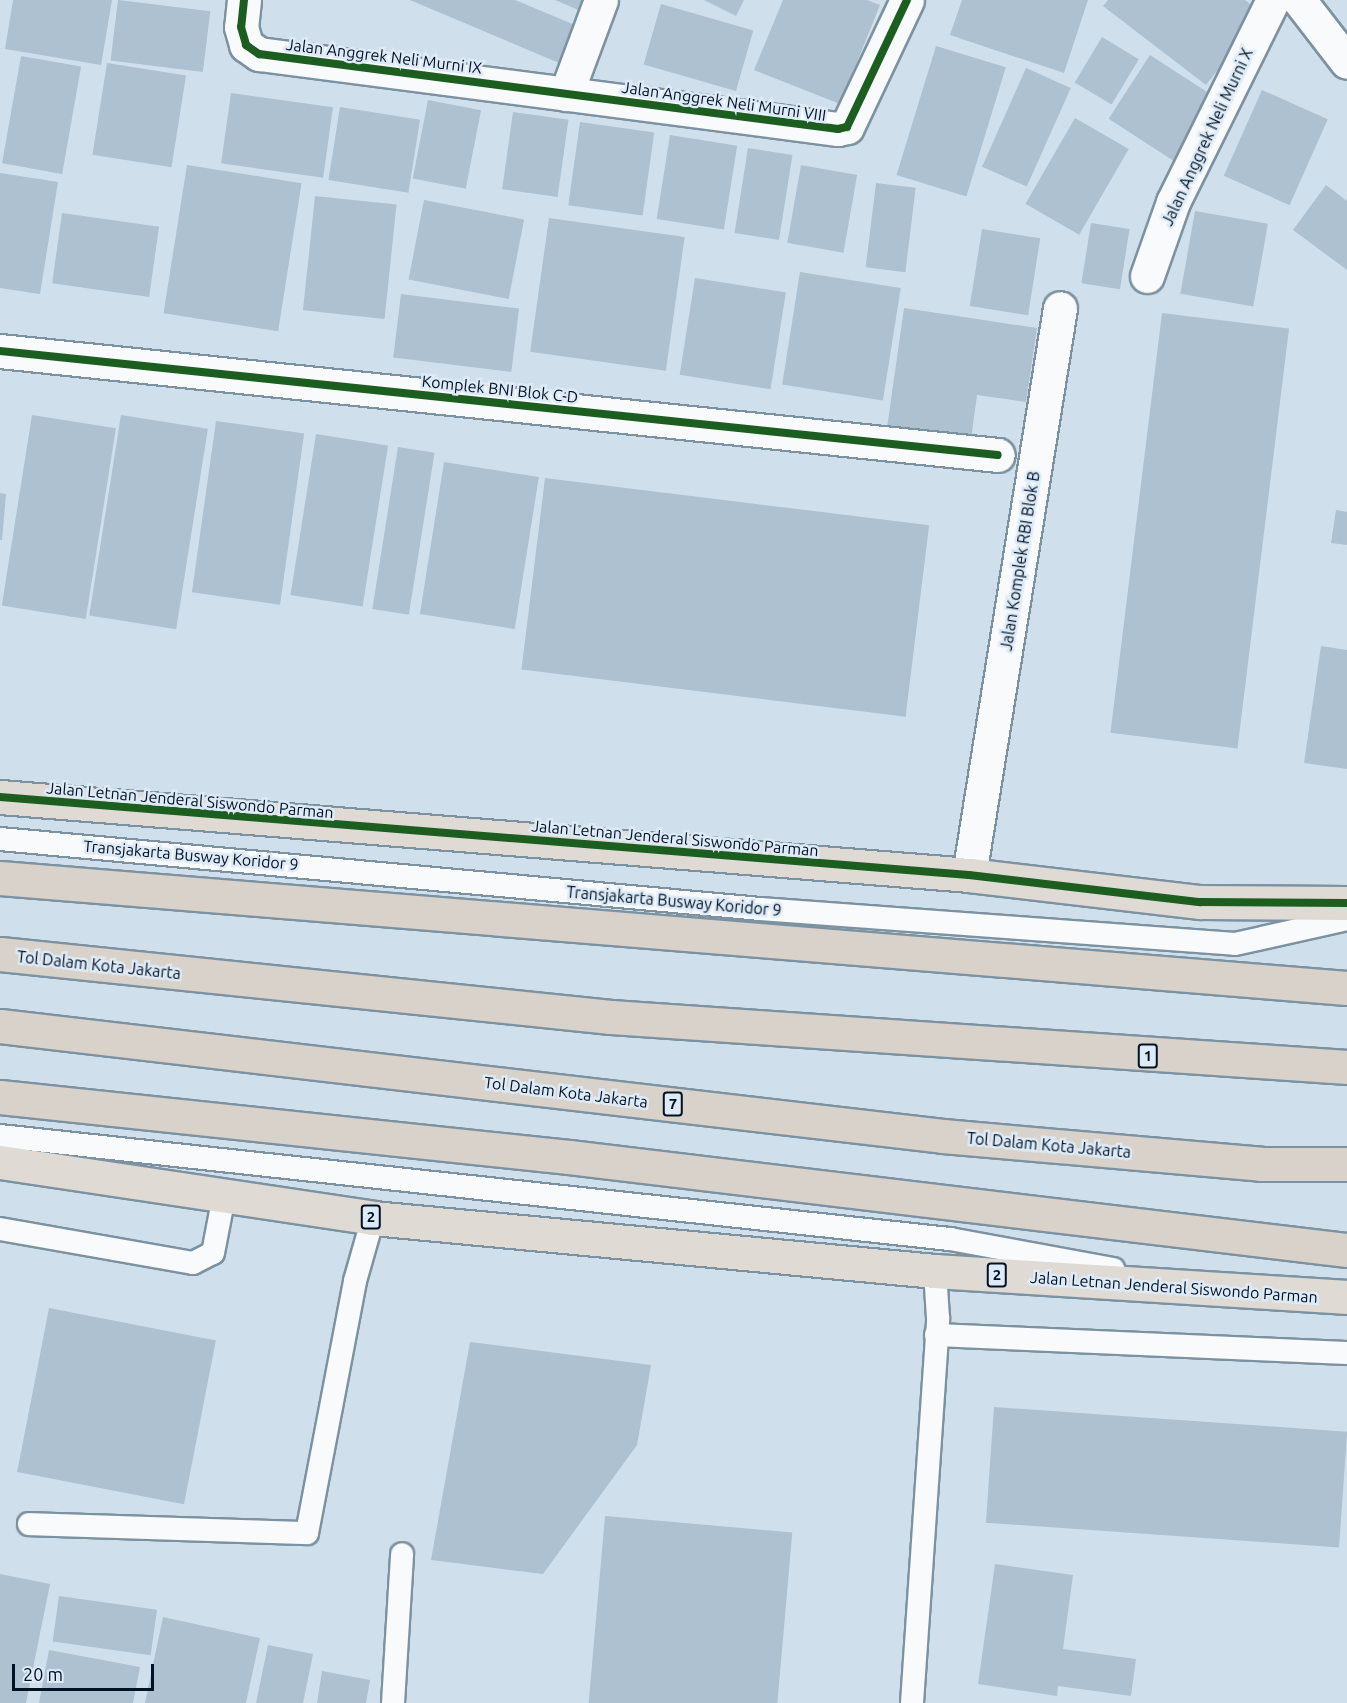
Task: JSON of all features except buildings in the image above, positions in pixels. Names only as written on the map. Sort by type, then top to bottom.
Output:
[{"type":"highway","name":"Jalan Letnan Jenderal Siswondo Parman","points":[[0,797],[969,875],[1200,902],[1347,903]]},
{"type":"highway","points":[[0,878],[859,951],[1347,988]]},
{"type":"highway","name":"Tol Dalam Kota Jakarta","points":[[0,954],[611,1017],[948,1042],[1347,1067]]},
{"type":"highway","name":"Tol Dalam Kota Jakarta","points":[[0,1026],[943,1136],[1261,1164],[1347,1164]]},
{"type":"highway","points":[[0,1097],[569,1157],[1347,1250]]},
{"type":"highway","name":"Jalan Letnan Jenderal Siswondo Parman","points":[[0,1162],[373,1218],[935,1270],[1250,1295],[1347,1297]]},
{"type":"street","name":"Jalan Anggrek Neli Murni IX","points":[[244,0],[241,27],[246,45],[259,54],[566,94]]},
{"type":"street","points":[[566,94],[602,0]]},
{"type":"street","name":"Jalan Anggrek Neli Murni VIII","points":[[566,94],[847,127],[907,0]]},
{"type":"street","name":"Jalan Anggrek Neli Murni X","points":[[1147,276],[1173,202],[1273,0]]},
{"type":"street","points":[[1299,0],[1347,62]]},
{"type":"street","name":"Jalan Komplek RBI Blok B","points":[[969,875],[1060,308]]},
{"type":"street","name":"Komplek BNI Blok C-D","points":[[0,351],[998,455]]},
{"type":"lane","name":"Transjakarta Busway Koridor 9","points":[[0,839],[760,909],[1234,944],[1347,919]]},
{"type":"lane","points":[[0,1136],[950,1239],[1250,1295]]},
{"type":"lane","points":[[0,1229],[193,1263],[213,1253],[224,1196]]},
{"type":"lane","points":[[29,1524],[307,1533],[355,1281],[373,1218]]},
{"type":"lane","points":[[912,1703],[936,1335],[935,1270]]},
{"type":"lane","points":[[936,1335],[1347,1353]]},
{"type":"lane","points":[[393,1703],[402,1554]]},
{"type":"cycle path","points":[[244,0],[241,27],[246,45],[259,54],[838,129],[847,127],[907,0]]},
{"type":"cycle path","points":[[0,351],[998,455]]},
{"type":"cycle path","points":[[0,797],[969,875],[1200,902],[1347,903]]}]
